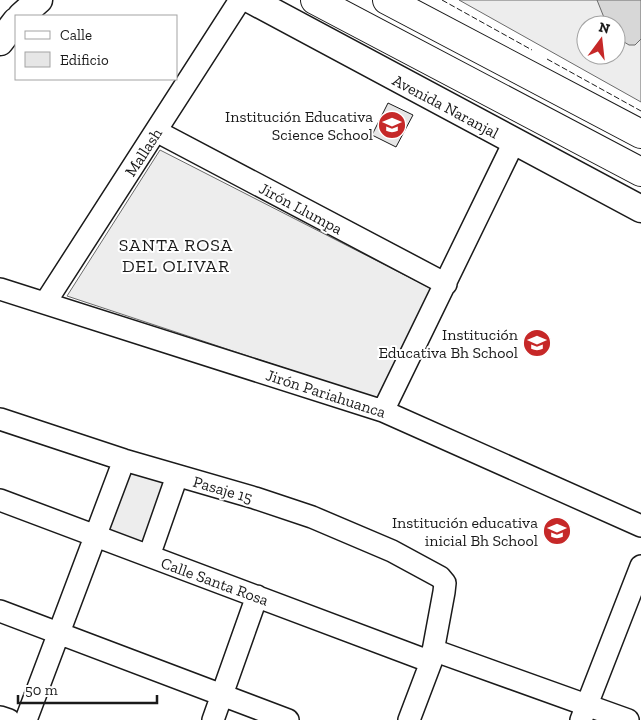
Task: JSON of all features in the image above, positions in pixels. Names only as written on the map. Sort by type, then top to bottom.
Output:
[{"type":"highway","name":"Avenida Naranjal","points":[[315,0],[641,172]]},
{"type":"highway","points":[[387,0],[641,134]]},
{"type":"main road","points":[[22,15],[39,0]]},
{"type":"main road","name":"Avenida Naranjal","points":[[251,0],[641,210]]},
{"type":"main road","points":[[0,42],[15,22]]},
{"type":"street","name":"Mallash","points":[[45,304],[240,0]]},
{"type":"street","name":"Jirón Llumpa","points":[[156,131],[446,284]]},
{"type":"street","points":[[383,411],[514,142]]},
{"type":"street","name":"Jirón Pariahuanca","points":[[0,289],[383,411],[641,526]]},
{"type":"street","name":"Pasaje 15","points":[[0,419],[124,460],[255,498],[312,517],[392,551],[440,577],[445,583],[432,656]]},
{"type":"street","points":[[26,720],[124,460]]},
{"type":"street","points":[[149,556],[177,476]]},
{"type":"street","name":"Calle Santa Rosa","points":[[0,500],[257,596],[432,656],[585,713],[628,720]]},
{"type":"street","points":[[585,713],[641,566]]},
{"type":"street","points":[[213,720],[257,596]]},
{"type":"street","points":[[0,611],[288,720]]},
{"type":"street","points":[[409,720],[432,656]]},
{"type":"street","points":[[0,717],[9,720]]},
{"type":"shaded area","points":[[459,0],[641,0],[641,102]]},
{"type":"shaded area","points":[[597,0],[641,0],[641,39],[635,45],[626,43],[626,15],[603,15]]},
{"type":"shaded area","points":[[160,150],[436,291],[381,400],[67,296]]},
{"type":"shaded area","points":[[127,465],[181,480],[158,553],[104,533]]},
{"type":"building","name":"Institución Educativa Science School","points":[[388,103],[413,115],[396,147],[372,135]]},
{"type":"fence","points":[[442,0],[532,50]]},
{"type":"fence","points":[[547,59],[641,111]]},
{"type":"place","name":"Institución Educativa Science School","points":[[392,125]]},
{"type":"place","name":"Institución Educativa Bh School","points":[[537,343]]},
{"type":"place","name":"Institución educativa inicial Bh School","points":[[557,531]]},
{"type":"district","name":"SANTA ROSA DEL OLIVAR","points":[[176,255]]}]
